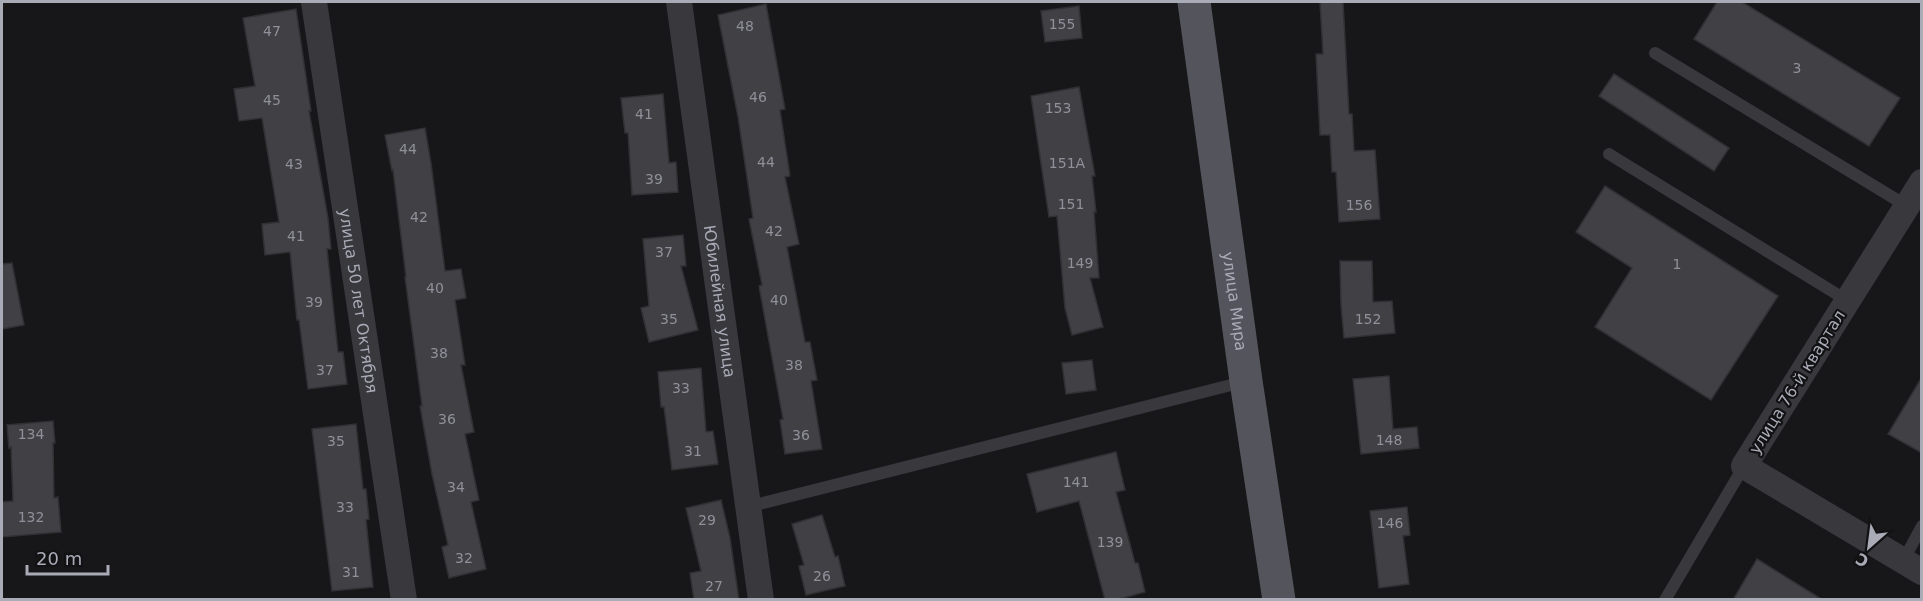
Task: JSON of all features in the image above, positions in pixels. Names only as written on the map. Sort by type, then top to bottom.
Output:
[{"type":"main road","name":"улица Мира","points":[[1194,2],[1246,381],[1279,600]]},
{"type":"street","name":"улица 50 лет Октября","points":[[314,2],[404,600]]},
{"type":"street","name":"Юбилейная улица","points":[[679,2],[761,600]]},
{"type":"street","name":"улица 76-й квартал","points":[[1912,566],[1744,466],[1922,182]]},
{"type":"lane","points":[[1655,53],[1907,206]]},
{"type":"lane","points":[[1610,154],[1848,301]]},
{"type":"lane","points":[[747,507],[1246,381]]},
{"type":"lane","points":[[1665,600],[1744,466]]},
{"type":"lane","points":[[1912,566],[1922,526]]},
{"type":"building","points":[[1320,2],[1343,2],[1349,114],[1352,114],[1354,151],[1375,150],[1380,219],[1339,222],[1336,172],[1332,172],[1330,135],[1320,135],[1316,54],[1323,54]]},
{"type":"building","points":[[1717,2],[1742,2],[1900,98],[1869,146],[1694,39]]},
{"type":"building","points":[[766,4],[785,109],[780,110],[790,176],[785,177],[799,244],[787,247],[805,342],[810,342],[817,380],[811,381],[822,449],[785,454],[780,420],[783,419],[749,219],[753,218],[738,117],[718,15]]},
{"type":"building","points":[[1079,6],[1082,38],[1045,42],[1041,11]]},
{"type":"building","points":[[296,9],[311,111],[309,111],[328,218],[331,249],[327,249],[338,352],[343,352],[347,384],[308,389],[299,320],[297,320],[290,252],[265,255],[262,224],[279,222],[262,118],[239,121],[234,89],[255,86],[243,18]]},
{"type":"building","points":[[1614,74],[1729,148],[1714,171],[1599,96]]},
{"type":"building","points":[[1079,87],[1095,176],[1092,176],[1099,278],[1090,278],[1103,327],[1072,335],[1065,308],[1057,216],[1049,217],[1031,96]]},
{"type":"building","points":[[663,94],[669,163],[676,162],[678,192],[632,195],[628,133],[625,133],[621,98]]},
{"type":"building","points":[[425,128],[445,271],[461,269],[466,298],[455,300],[465,365],[461,365],[474,432],[465,434],[479,500],[471,502],[486,569],[449,578],[442,547],[448,545],[420,406],[422,406],[393,170],[385,135]]},
{"type":"building","points":[[1605,186],[1778,296],[1711,400],[1595,327],[1632,268],[1576,232]]},
{"type":"building","points":[[683,235],[686,266],[681,266],[698,330],[649,342],[641,308],[649,306],[643,239]]},
{"type":"building","points":[[1340,261],[1372,261],[1373,302],[1392,301],[1395,333],[1344,338]]},
{"type":"building","points":[[12,263],[24,325],[2,329],[2,264]]},
{"type":"building","points":[[1092,360],[1096,390],[1066,394],[1062,363]]},
{"type":"building","points":[[701,368],[706,432],[713,431],[718,464],[672,470],[664,407],[661,407],[658,372]]},
{"type":"building","points":[[1389,376],[1393,429],[1417,427],[1419,448],[1361,454],[1353,379]]},
{"type":"building","points":[[1922,377],[1922,453],[1888,434]]},
{"type":"building","points":[[53,421],[54,498],[58,497],[61,532],[2,537],[2,502],[13,501],[11,447],[9,448],[7,425]]},
{"type":"building","points":[[356,424],[363,489],[366,489],[369,519],[366,520],[373,587],[332,591],[312,429]]},
{"type":"building","points":[[1116,452],[1125,490],[1116,492],[1145,592],[1116,600],[1105,600],[1079,501],[1037,512],[1027,474]]},
{"type":"building","points":[[721,500],[730,538],[739,600],[694,600],[690,573],[701,571],[686,508]]},
{"type":"building","points":[[1407,507],[1410,535],[1403,536],[1409,584],[1379,588],[1370,511]]},
{"type":"building","points":[[822,515],[835,557],[838,556],[845,586],[806,595],[799,566],[804,565],[792,524]]},
{"type":"building","points":[[1757,559],[1823,600],[1733,600]]}]
